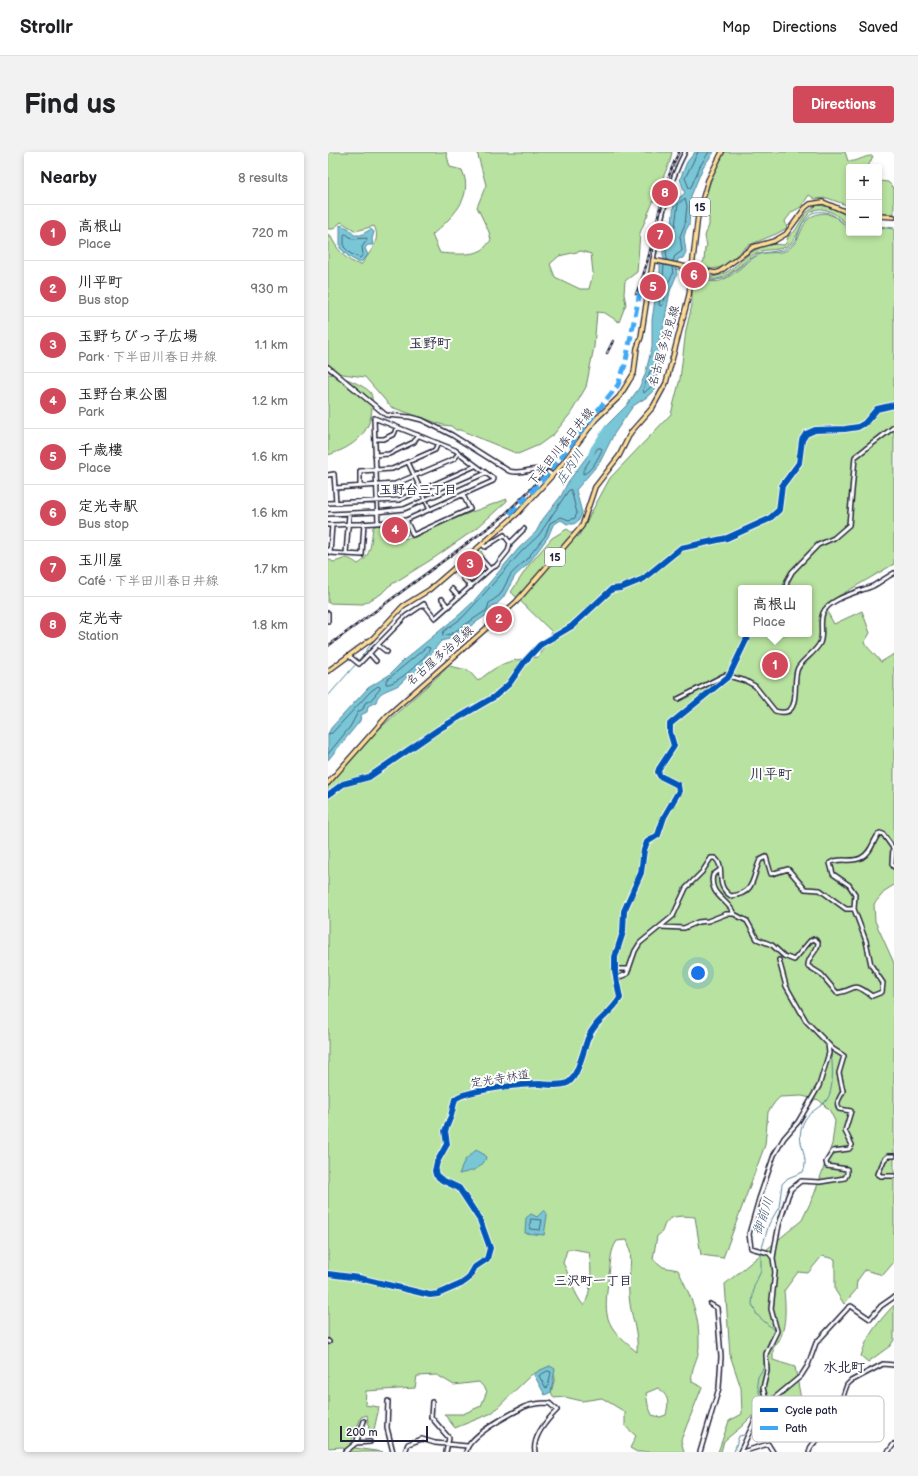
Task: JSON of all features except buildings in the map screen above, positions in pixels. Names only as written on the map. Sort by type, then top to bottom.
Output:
[{"type":"main road","name":"名古屋多治見線","points":[[328,783],[388,715],[517,601],[582,526],[595,487],[619,456],[630,432],[653,407],[664,388],[687,302],[696,226],[701,202],[708,180],[722,152]]},
{"type":"main road","points":[[653,260],[715,273],[723,270],[753,247],[774,241],[786,234],[805,208],[816,202],[829,204],[846,212]]},
{"type":"main road","points":[[882,216],[894,217]]},
{"type":"main road","name":"下半田川春日井線","points":[[328,671],[373,638],[403,606],[430,590],[518,513],[552,475],[596,419],[619,397],[632,378],[638,348],[642,338],[653,260]]},
{"type":"street","points":[[653,260],[668,194],[676,169],[685,152]]},
{"type":"street","points":[[328,367],[386,415],[410,417],[422,420],[452,435],[509,471],[522,472],[538,469],[543,470]]},
{"type":"street","points":[[328,795],[343,784],[369,777],[433,733],[494,697],[509,684],[522,664],[540,645],[572,626],[612,589],[622,588],[643,579],[681,548],[727,538],[769,519],[779,510],[782,500],[782,486],[799,463],[802,440],[806,434],[815,430],[858,427],[865,423],[877,409],[894,405]]},
{"type":"street","points":[[364,523],[362,555],[329,552],[330,525],[364,523],[378,523],[406,520],[463,495],[493,481],[494,479],[458,453],[438,443],[374,418],[378,523]]},
{"type":"street","points":[[375,439],[384,438],[394,434],[397,427]]},
{"type":"street","points":[[786,585],[786,581],[792,572],[818,545],[834,538],[849,525],[855,457],[894,427]]},
{"type":"street","points":[[375,455],[389,454],[414,442],[418,435]]},
{"type":"street","points":[[360,487],[360,471],[392,469],[435,450],[438,443]]},
{"type":"street","points":[[335,488],[395,484],[415,477],[454,459],[458,453]]},
{"type":"street","points":[[408,462],[430,510]]},
{"type":"street","points":[[328,504],[399,500],[475,466]]},
{"type":"street","points":[[548,472],[552,475]]},
{"type":"street","points":[[328,514],[398,511],[425,501],[486,473]]},
{"type":"street","points":[[328,475],[334,474],[336,503]]},
{"type":"street","points":[[406,520],[413,535],[470,509],[463,495]]},
{"type":"street","points":[[346,554],[349,514]]},
{"type":"street","points":[[350,656],[359,664],[406,616],[424,604],[435,618],[490,569],[496,566],[508,551],[510,543],[524,529]]},
{"type":"street","points":[[482,544],[485,547],[504,536],[510,543]]},
{"type":"street","points":[[471,586],[463,578],[482,560],[490,569]]},
{"type":"street","points":[[678,699],[725,675],[755,686],[775,711],[784,712],[788,710],[796,696],[796,675],[798,668],[819,645],[822,632],[821,622],[823,612],[828,605],[852,593],[873,585],[894,573]]},
{"type":"street","points":[[452,589],[459,597]]},
{"type":"street","points":[[442,599],[448,607]]},
{"type":"street","points":[[328,613],[328,621]]},
{"type":"street","points":[[748,637],[729,676],[670,724],[670,732],[674,746],[658,768],[658,772],[660,776],[678,785],[679,791],[664,817],[658,835],[647,842],[644,850],[641,873],[624,911],[623,932],[616,950],[615,969],[617,978],[627,974],[640,943],[673,916],[686,888],[702,872],[708,860],[715,858],[717,860],[723,889],[732,896],[743,894],[752,886],[760,860],[766,857],[771,874],[788,869],[805,888],[820,890],[846,909],[854,909]]},
{"type":"street","points":[[378,645],[387,652]]},
{"type":"street","points":[[369,653],[376,661]]},
{"type":"street","points":[[661,927],[684,928],[698,922],[708,921],[726,914],[734,914],[748,921],[757,939],[772,945],[784,956],[794,960],[810,941],[814,939],[818,942],[818,946],[809,959],[808,966],[821,974],[837,993],[852,987],[857,987],[872,996],[878,996],[882,992],[883,983],[871,965],[867,947],[854,909],[855,894],[853,890],[833,874],[830,863],[833,861],[855,860],[863,857],[871,849],[877,835],[880,833],[883,834],[893,848],[892,864],[894,867]]},
{"type":"street","points":[[720,870],[713,875],[712,885],[714,892],[732,909],[734,914]]},
{"type":"street","points":[[764,1396],[763,1388],[767,1371],[766,1354],[777,1331],[771,1309],[775,1272],[773,1258],[777,1233],[784,1208],[794,1186],[801,1181],[820,1182],[843,1179],[847,1174],[846,1169],[827,1165],[830,1153],[833,1151],[849,1149],[852,1145],[845,1131],[851,1111],[839,1109],[837,1106],[843,1091],[839,1078],[839,1068],[845,1058],[827,1044],[802,1015],[797,1003],[786,986],[779,960]]},
{"type":"street","points":[[615,969],[629,969]]},
{"type":"street","name":"定光寺林道","points":[[328,1274],[359,1278],[430,1295],[438,1294],[461,1284],[468,1279],[475,1268],[487,1259],[490,1248],[483,1226],[467,1198],[458,1188],[442,1180],[436,1175],[435,1171],[437,1162],[447,1144],[445,1131],[451,1116],[455,1099],[502,1087],[527,1084],[565,1084],[569,1082],[574,1078],[593,1026],[612,1010],[620,998],[617,978]]},
{"type":"street","points":[[773,1258],[769,1253],[751,1248],[749,1234],[758,1199],[777,1148],[798,1122],[819,1086],[828,1052],[827,1044]]},
{"type":"street","points":[[894,1156],[888,1156],[884,1160],[878,1174],[881,1176],[894,1176]]},
{"type":"street","points":[[777,1396],[801,1376],[808,1365],[816,1343],[849,1306],[870,1319],[881,1306],[894,1297]]},
{"type":"street","points":[[700,1452],[720,1388],[721,1357],[717,1308],[710,1304]]},
{"type":"street","points":[[843,1396],[847,1385],[851,1381],[883,1364],[894,1365]]},
{"type":"street","points":[[388,1401],[387,1428],[393,1452]]},
{"type":"street","points":[[432,1402],[431,1417],[448,1436],[446,1452]]},
{"type":"street","points":[[466,1452],[467,1446],[482,1432],[526,1406],[549,1403],[557,1410],[545,1423],[538,1437],[535,1452]]},
{"type":"street","points":[[345,1452],[356,1443],[364,1421]]},
{"type":"street","points":[[741,1452],[752,1427]]},
{"type":"street","points":[[404,1452],[408,1444],[422,1439],[435,1443],[467,1446]]},
{"type":"street","points":[[356,1443],[370,1442]]},
{"type":"street","points":[[809,1452],[811,1445],[815,1442]]},
{"type":"street","points":[[741,1452],[768,1444],[774,1452]]},
{"type":"street","points":[[888,1452],[894,1444]]},
{"type":"green space","points":[[328,152],[446,152],[450,167],[462,170],[465,180],[465,190],[459,207],[447,222],[432,235],[440,253],[461,254],[478,252],[482,250],[491,240],[489,232],[477,207],[486,185],[477,152],[672,152],[670,161],[640,233],[637,272],[625,281],[624,294],[626,304],[619,322],[605,313],[597,312],[594,347],[586,387],[571,413],[554,434],[539,445],[518,454],[460,430],[456,430],[451,426],[443,425],[391,407],[365,377],[328,372],[328,234],[342,254],[350,261],[361,265],[374,246],[376,241],[376,231],[374,226],[356,231],[341,222],[333,229],[328,229]],"holes":[[[581,251],[591,254],[593,273],[589,289],[580,289],[555,277],[550,264],[559,256]]]},
{"type":"green space","points":[[725,152],[845,152],[848,161],[873,156],[869,164],[846,164],[846,205],[827,198],[815,199],[809,195],[801,207],[792,212],[785,221],[787,228],[747,246],[723,267],[712,269],[700,265],[704,261],[705,248],[707,246],[705,236],[709,225],[709,217],[704,216],[702,213],[710,181]]},
{"type":"green space","points":[[882,181],[888,182],[894,188],[894,214],[882,214]]},
{"type":"green space","points":[[817,205],[830,207],[843,213],[846,216],[846,223],[829,211],[821,209],[814,210],[805,219],[795,238],[787,246],[778,249],[760,251],[751,256],[729,274],[717,279],[711,279],[710,277],[729,271],[752,252],[761,247],[784,245],[788,237],[795,231],[806,213]]},
{"type":"green space","points":[[825,213],[836,217],[846,226],[846,236],[882,236],[882,227],[894,229],[894,564],[827,603],[828,613],[834,624],[862,611],[870,633],[864,643],[881,662],[894,654],[894,885],[886,890],[874,904],[875,921],[894,963],[894,1262],[883,1275],[865,1270],[857,1281],[856,1290],[844,1304],[835,1290],[835,1259],[822,1256],[808,1273],[798,1272],[784,1291],[785,1305],[783,1329],[778,1343],[773,1348],[773,1360],[795,1367],[800,1396],[752,1396],[752,1416],[724,1441],[721,1452],[718,1452],[729,1421],[742,1414],[741,1388],[730,1355],[725,1284],[802,1220],[814,1195],[832,1144],[835,1121],[830,1111],[819,1100],[802,1096],[780,1097],[768,1112],[765,1145],[723,1258],[701,1255],[695,1217],[686,1216],[669,1219],[666,1222],[662,1232],[657,1236],[653,1259],[663,1267],[678,1270],[694,1306],[698,1325],[699,1351],[692,1372],[692,1382],[702,1387],[681,1440],[684,1452],[637,1452],[630,1448],[636,1436],[625,1426],[625,1412],[602,1398],[582,1401],[565,1397],[554,1398],[551,1392],[555,1377],[550,1366],[531,1375],[492,1413],[455,1428],[444,1414],[463,1414],[481,1406],[487,1391],[479,1382],[454,1385],[437,1375],[417,1376],[415,1388],[366,1391],[365,1405],[379,1407],[374,1430],[369,1429],[367,1415],[361,1417],[352,1440],[355,1448],[383,1452],[350,1452],[341,1447],[328,1448],[328,787],[367,740],[449,666],[468,670],[478,681],[499,666],[506,663],[520,659],[538,657],[552,632],[511,592],[529,565],[552,538],[567,529],[578,537],[610,478],[671,414],[680,379],[686,330],[692,305],[692,290],[696,287],[702,287],[707,281],[715,282],[727,278],[758,255],[783,252],[790,248],[795,243],[806,221],[810,217]],"holes":[[[627,1240],[631,1260],[629,1295],[637,1337],[637,1352],[617,1334],[611,1326],[606,1310],[607,1288],[613,1249],[617,1241]],[[573,1249],[589,1252],[591,1280],[589,1294],[584,1306],[577,1296],[563,1263],[567,1250]],[[658,1388],[664,1394],[668,1403],[666,1415],[660,1417],[652,1415],[648,1405],[646,1393]]]},
{"type":"green space","points":[[328,374],[344,378],[367,389],[372,395],[372,407],[368,425],[359,438],[345,448],[328,455]]},
{"type":"green space","points":[[507,499],[507,501],[477,528],[434,558],[389,586],[381,594],[363,604],[328,603],[328,558],[333,562],[346,558],[358,564],[363,561],[370,548],[373,527],[377,525],[381,526],[386,538],[381,525],[403,522],[408,535],[387,539],[412,538],[453,519]]},
{"type":"green space","points":[[481,551],[484,556],[461,577],[457,573]]},
{"type":"green space","points":[[894,1305],[894,1340],[890,1346],[868,1362],[861,1356],[867,1341],[879,1323]]},
{"type":"water","name":"庄内川","points":[[695,152],[714,152],[703,167],[691,196],[689,225],[684,237],[686,252],[683,258],[678,259],[676,270],[677,274],[670,291],[663,330],[660,336],[658,352],[660,363],[657,369],[656,388],[647,397],[633,406],[614,434],[600,462],[576,490],[582,513],[579,520],[574,524],[567,524],[561,520],[553,525],[548,537],[529,563],[515,576],[503,598],[497,604],[492,606],[491,612],[453,638],[441,641],[416,673],[412,673],[397,686],[379,695],[376,702],[368,706],[367,712],[361,715],[360,721],[328,760],[328,734],[331,728],[368,688],[389,675],[404,660],[473,602],[519,548],[536,532],[543,519],[561,496],[568,482],[600,439],[607,425],[626,406],[639,388],[645,375],[652,347],[652,320],[656,293],[660,283],[660,265],[664,259],[664,240],[667,231],[672,225],[674,202],[685,193],[680,179],[687,162]]},
{"type":"water","points":[[340,225],[348,228],[354,235],[361,235],[371,229],[374,232],[372,239],[373,245],[368,245],[365,248],[368,255],[360,263],[349,257],[340,248]]},
{"type":"water","points":[[476,1150],[485,1155],[486,1158],[484,1162],[478,1168],[459,1174],[465,1160]]},
{"type":"water","points":[[544,1210],[547,1216],[544,1235],[525,1233],[526,1218],[531,1214],[537,1217]]},
{"type":"water","points":[[550,1366],[555,1369],[551,1392],[545,1395],[534,1375],[538,1371]]},
{"type":"waterway","points":[[667,206],[668,201]]},
{"type":"waterway","points":[[675,269],[698,273],[712,281],[725,278],[757,254],[783,250],[789,247],[796,240],[802,224],[812,213],[828,213],[846,225]]},
{"type":"waterway","points":[[882,226],[894,228]]},
{"type":"waterway","points":[[653,269],[653,276]]},
{"type":"waterway","points":[[639,349],[641,341]]},
{"type":"waterway","points":[[614,405],[627,389],[633,377],[638,357]]},
{"type":"waterway","points":[[584,437],[596,422]]},
{"type":"waterway","name":"庄内川","points":[[590,457],[593,449],[607,428]]},
{"type":"waterway","points":[[485,544],[529,504]]},
{"type":"waterway","points":[[428,593],[482,547]]},
{"type":"waterway","points":[[358,661],[380,633]]},
{"type":"waterway","points":[[328,696],[356,664]]},
{"type":"waterway","name":"御前川","points":[[818,1030],[828,1042]]},
{"type":"waterway","name":"御前川","points":[[762,1248],[769,1224],[779,1207],[782,1184],[788,1178],[803,1172],[805,1167],[800,1135],[801,1130],[807,1116],[828,1098],[832,1084],[832,1060],[830,1048]]},
{"type":"waterway","name":"御前川","points":[[760,1396],[757,1384],[758,1377],[764,1367],[764,1352],[774,1330],[757,1315],[752,1304],[754,1286],[761,1271],[761,1252]]},
{"type":"waterway","name":"御前川","points":[[734,1452],[739,1436],[752,1433]]},
{"type":"railway","points":[[636,294],[648,259],[665,187],[679,152]]},
{"type":"railway","points":[[607,353],[613,341]]},
{"type":"railway","points":[[328,646],[500,519],[533,487],[556,455]]},
{"type":"marked path","points":[[510,514],[540,483],[618,385],[625,365],[641,287]]},
{"type":"cycle path","points":[[328,795],[343,784],[369,777],[439,729],[494,697],[509,684],[525,661],[540,645],[572,626],[612,589],[621,588],[643,579],[681,548],[727,538],[769,519],[779,510],[782,486],[799,463],[802,440],[806,434],[815,430],[858,427],[865,423],[877,409],[894,405]]},
{"type":"cycle path","points":[[328,1274],[359,1278],[430,1295],[438,1294],[461,1284],[468,1279],[475,1267],[487,1259],[490,1248],[480,1220],[459,1188],[442,1180],[436,1175],[435,1171],[437,1162],[447,1144],[445,1131],[451,1116],[455,1099],[482,1090],[531,1084],[566,1084],[572,1079],[578,1068],[591,1032],[620,998],[615,972],[615,957],[623,932],[624,911],[641,873],[644,850],[647,842],[658,835],[664,817],[679,791],[678,785],[660,776],[658,772],[674,746],[670,732],[670,724],[729,676],[748,637]]},
{"type":"place","name":"定光寺","points":[[665,193]]},
{"type":"place","name":"玉川屋","points":[[660,236]]},
{"type":"place","name":"定光寺駅","points":[[694,275]]},
{"type":"place","name":"千歳樓","points":[[653,287]]},
{"type":"place","name":"玉野台東公園","points":[[395,530]]},
{"type":"place","name":"玉野ちびっ子広場","points":[[470,564]]},
{"type":"place","name":"川平町","points":[[499,619]]},
{"type":"place","name":"高根山","points":[[775,665]]},
{"type":"district","name":"玉野町","points":[[430,343]]},
{"type":"district","name":"玉野台三丁目","points":[[418,490]]},
{"type":"district","name":"川平町","points":[[771,774]]},
{"type":"district","name":"三沢町一丁目","points":[[593,1281]]},
{"type":"district","name":"水北町","points":[[844,1367]]}]
